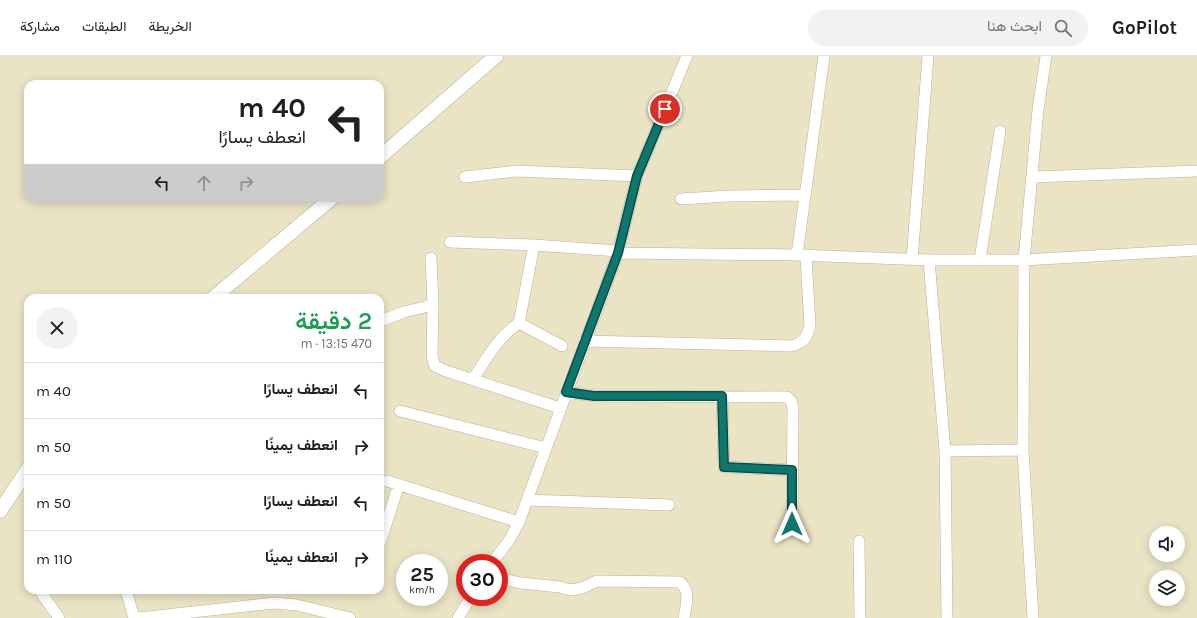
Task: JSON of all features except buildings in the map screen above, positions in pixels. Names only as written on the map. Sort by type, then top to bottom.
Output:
[{"type":"street","points":[[384,154],[496,56]]},
{"type":"street","points":[[499,554],[510,539],[519,522],[584,341],[618,252],[637,176],[687,56]]},
{"type":"street","points":[[584,341],[792,346],[803,342],[808,335],[810,325],[802,256],[804,195],[824,56]]},
{"type":"street","points":[[912,260],[928,56]]},
{"type":"street","points":[[1033,618],[1023,450],[1024,260],[1038,110],[1046,56]]},
{"type":"street","points":[[980,260],[1000,132]]},
{"type":"street","points":[[465,178],[517,171],[637,176]]},
{"type":"street","points":[[1032,177],[1197,172]]},
{"type":"street","points":[[681,199],[729,196],[804,195]]},
{"type":"street","points":[[218,294],[327,202]]},
{"type":"street","points":[[450,242],[534,245],[618,252],[912,260],[1024,260],[1197,250]]},
{"type":"street","points":[[474,379],[493,347],[504,334],[519,323],[534,245]]},
{"type":"street","points":[[431,258],[433,305],[432,357],[435,366],[446,371],[560,408]]},
{"type":"street","points":[[929,260],[945,451],[947,618]]},
{"type":"street","points":[[384,320],[404,312],[433,305]]},
{"type":"street","points":[[519,323],[562,346]]},
{"type":"street","points":[[566,392],[594,396],[787,397],[791,401],[792,524]]},
{"type":"street","points":[[722,396],[724,467],[792,470]]},
{"type":"street","points":[[400,411],[546,448]]},
{"type":"street","points":[[945,451],[1023,450]]},
{"type":"street","points":[[0,511],[24,476]]},
{"type":"street","points":[[387,481],[519,522]]},
{"type":"street","points":[[384,531],[399,484]]},
{"type":"street","points":[[527,500],[669,505]]},
{"type":"street","points":[[859,541],[860,618]]},
{"type":"street","points":[[508,580],[571,590],[582,588],[597,581],[680,582],[686,587],[688,592],[684,618]]},
{"type":"street","points":[[42,594],[59,618]]},
{"type":"street","points":[[127,594],[134,618]]},
{"type":"street","points":[[139,618],[274,603],[297,605],[350,618]]},
{"type":"street","points":[[458,618],[465,606]]},
{"type":"route","points":[[665,109],[637,176],[618,253],[566,392],[594,396],[722,396],[724,467],[792,470],[792,524]]}]
